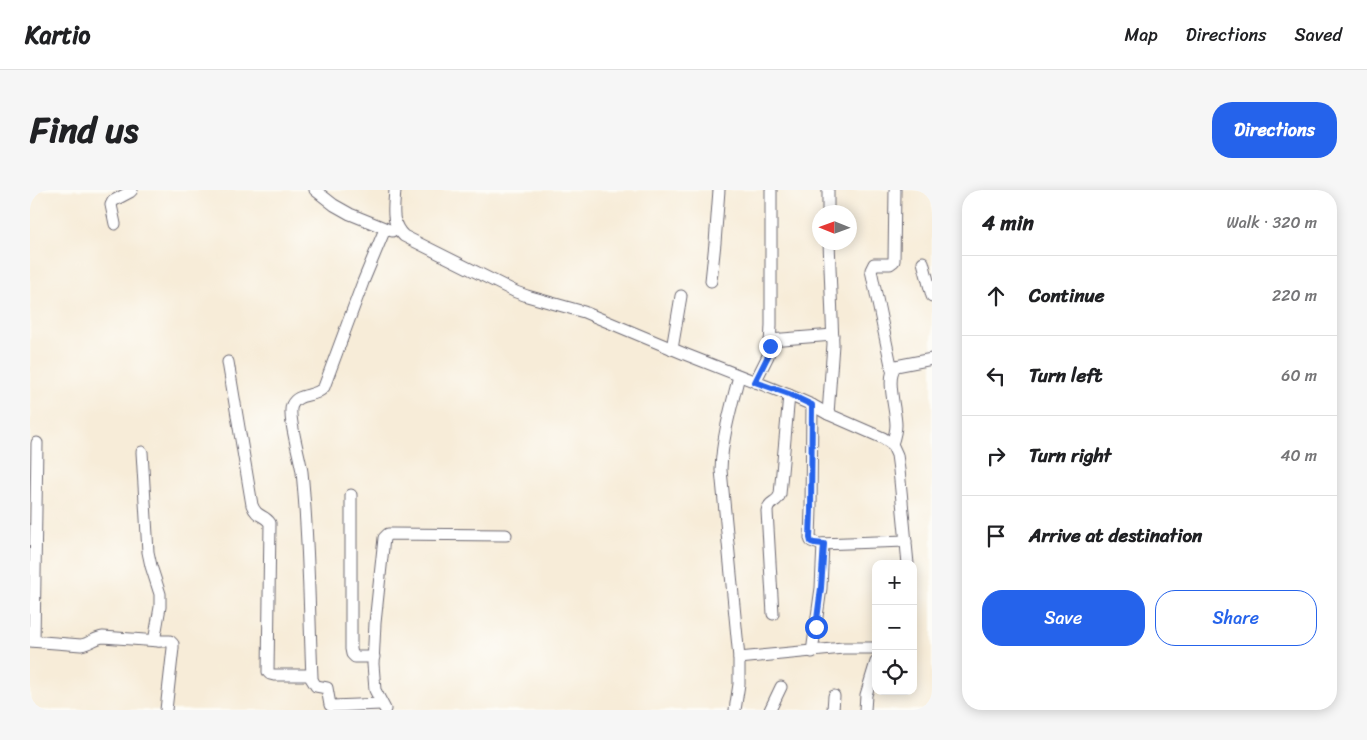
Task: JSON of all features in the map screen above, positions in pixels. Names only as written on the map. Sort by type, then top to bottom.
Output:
[{"type":"street","points":[[115,224],[111,205],[113,201],[132,190]]},
{"type":"street","points":[[315,190],[334,205],[350,214],[404,236],[516,292],[584,312],[739,376],[789,394],[828,414],[883,438],[892,444],[897,455],[908,560]]},
{"type":"street","points":[[395,190],[394,218],[398,230],[404,236]]},
{"type":"street","points":[[711,281],[716,243],[719,190]]},
{"type":"street","points":[[755,382],[768,356],[770,340],[771,190]]},
{"type":"street","points":[[828,190],[828,205]]},
{"type":"street","points":[[892,444],[896,427],[891,383],[892,370],[871,270],[874,264],[890,264],[894,260],[895,190]]},
{"type":"street","points":[[385,229],[363,282],[324,388],[316,394],[295,400],[290,412],[301,464],[306,511],[312,677],[316,686],[327,688],[330,705],[383,707],[375,690],[374,657],[375,623],[384,538],[388,534],[506,535]]},
{"type":"street","points":[[828,414],[833,335],[829,250]]},
{"type":"street","points":[[923,262],[932,296]]},
{"type":"street","points":[[672,349],[681,296]]},
{"type":"street","points":[[770,340],[833,335]]},
{"type":"street","points":[[892,370],[896,366],[932,359]]},
{"type":"street","points":[[228,362],[252,504],[257,513],[270,522],[268,672],[270,674],[310,675],[312,677]]},
{"type":"street","points":[[736,710],[739,658],[721,470],[724,437],[739,376]]},
{"type":"street","points":[[773,614],[768,506],[779,498],[780,494],[789,394]]},
{"type":"street","points":[[812,405],[811,542],[824,544],[906,541]]},
{"type":"street","points":[[37,443],[32,641],[80,646],[103,637],[170,641],[173,648],[166,710]]},
{"type":"street","points":[[142,452],[148,552],[160,594],[160,606],[154,636],[159,641]]},
{"type":"street","points":[[351,494],[351,649],[355,657],[374,657]]},
{"type":"street","points":[[812,652],[821,588],[824,544]]},
{"type":"street","points":[[739,658],[843,648],[872,648]]},
{"type":"street","points":[[865,710],[866,695],[872,675]]},
{"type":"street","points":[[770,710],[781,687]]},
{"type":"street","points":[[833,710],[834,696]]},
{"type":"route","points":[[770,346],[768,356],[755,382],[789,394],[812,405],[810,538],[811,542],[824,544],[816,627]]}]
